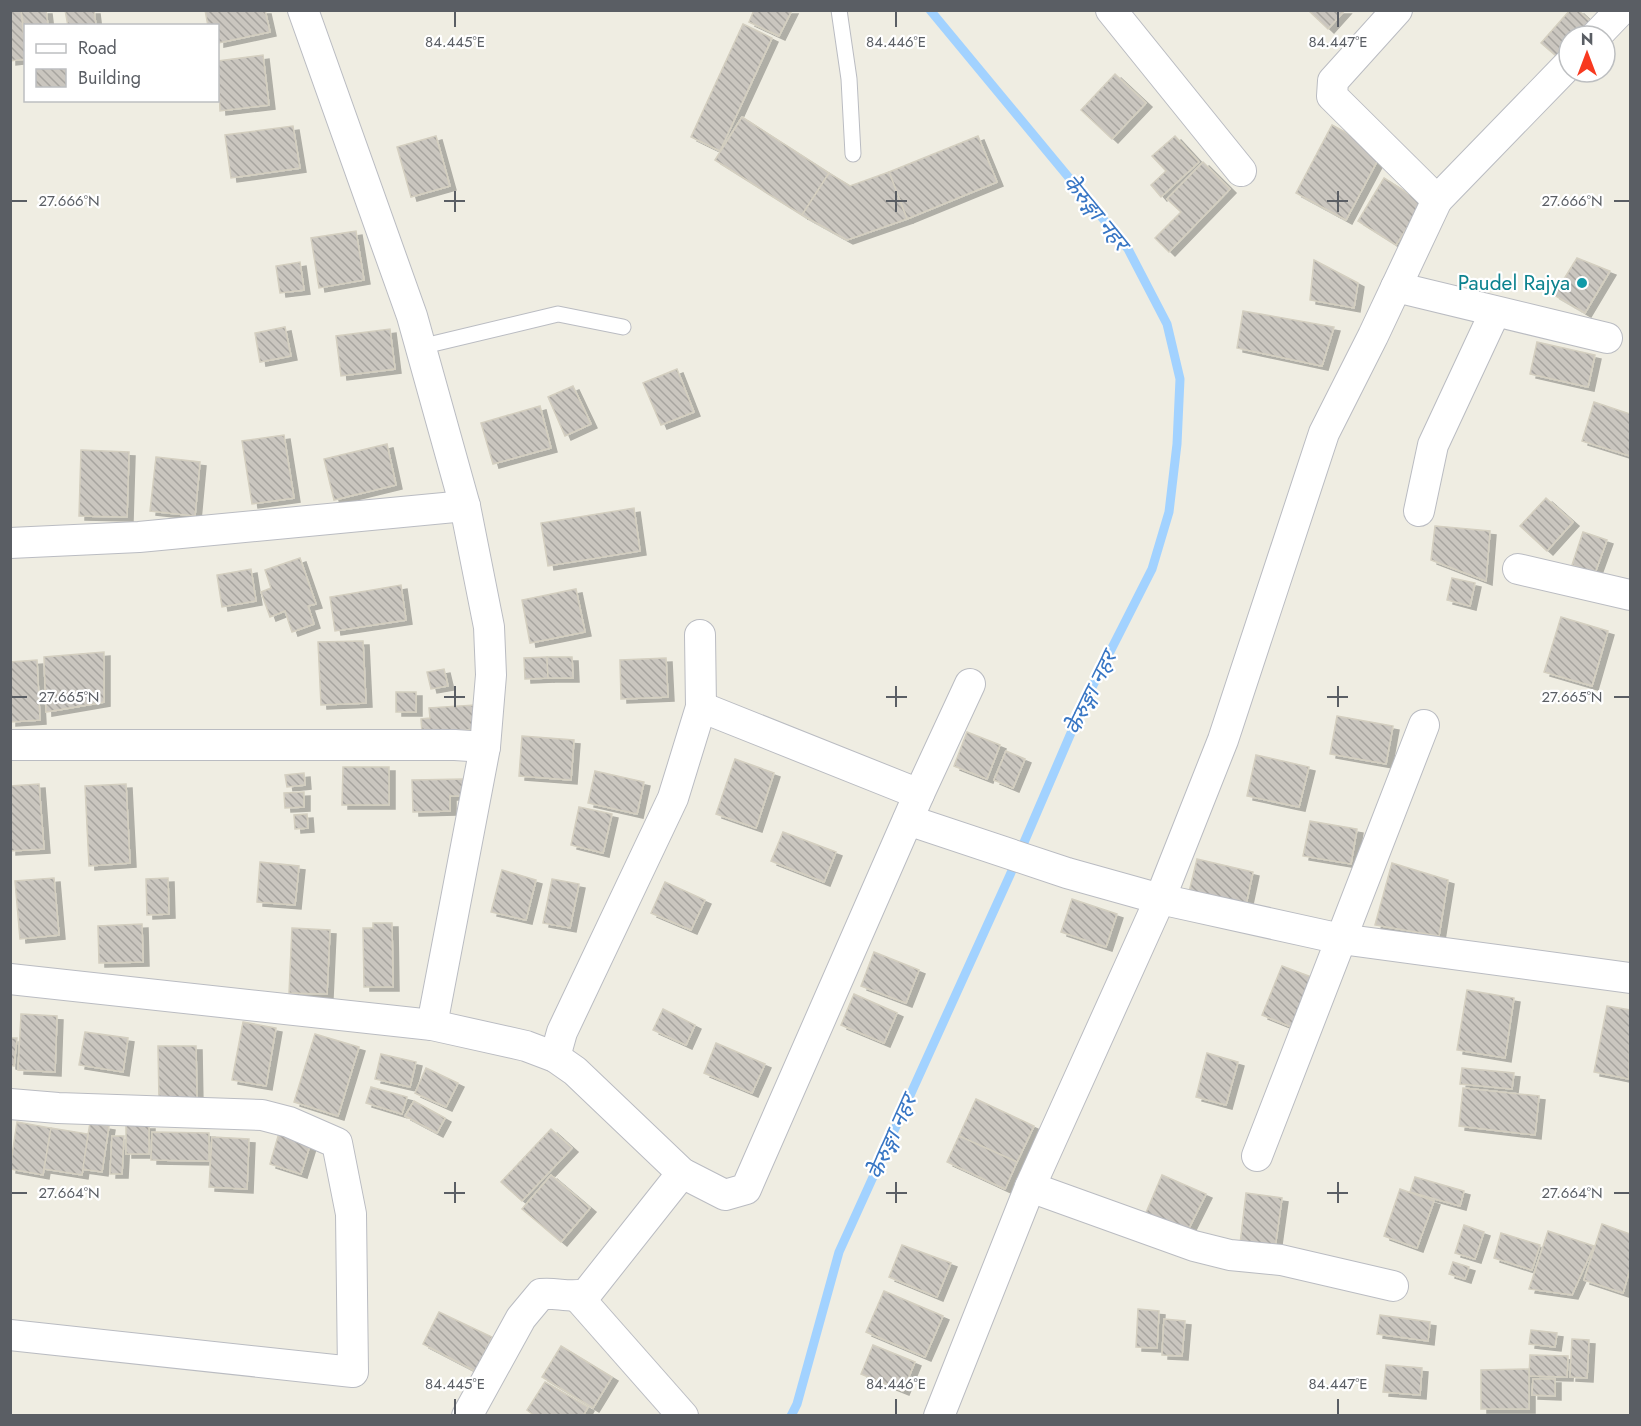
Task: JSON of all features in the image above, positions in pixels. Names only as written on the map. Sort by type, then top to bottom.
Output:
[{"type":"street","points":[[303,10],[408,305],[465,506],[489,627],[491,675],[485,747],[432,1025]]},
{"type":"street","points":[[1397,10],[1333,81],[1332,96],[1437,200]]},
{"type":"street","points":[[1608,24],[1621,10]]},
{"type":"street","points":[[1110,11],[1241,171]]},
{"type":"street","points":[[939,1416],[1030,1187],[1160,899],[1223,740],[1324,433],[1437,200],[1557,76]]},
{"type":"street","points":[[1396,287],[1607,339]]},
{"type":"street","points":[[1419,510],[1433,445],[1495,312]]},
{"type":"street","points":[[10,543],[139,537],[465,506]]},
{"type":"street","points":[[1518,569],[1630,595]]},
{"type":"street","points":[[555,1057],[562,1032],[673,798],[701,707],[700,635]]},
{"type":"street","points":[[10,979],[432,1025],[526,1046],[555,1057],[575,1071],[682,1173],[726,1195],[746,1189],[913,807],[970,684]]},
{"type":"street","points":[[701,707],[1005,852],[1067,873],[1160,899],[1341,939],[1630,978]]},
{"type":"street","points":[[1257,1156],[1424,725]]},
{"type":"street","points":[[10,745],[455,745],[485,747]]},
{"type":"street","points":[[10,1104],[58,1108],[262,1115],[289,1122],[337,1143],[351,1214],[353,1372],[10,1335]]},
{"type":"street","points":[[466,1416],[521,1318],[541,1294],[553,1293],[578,1297],[587,1293],[682,1173]]},
{"type":"street","points":[[1030,1187],[1194,1246],[1230,1255],[1281,1260],[1393,1286]]},
{"type":"street","points":[[578,1297],[683,1416]]},
{"type":"lane","points":[[839,10],[849,79],[854,154]]},
{"type":"lane","points":[[420,347],[558,314],[623,327]]},
{"type":"building","points":[[10,10],[21,10],[24,59],[10,61]]},
{"type":"building","points":[[21,10],[46,10],[48,24],[24,24],[24,29]]},
{"type":"building","points":[[65,10],[94,10],[96,24],[68,24]]},
{"type":"building","points":[[205,10],[265,10],[270,32],[219,43],[219,24],[208,24]]},
{"type":"building","points":[[754,10],[792,10],[779,36],[749,22]]},
{"type":"building","points":[[1308,10],[1345,10],[1328,29]]},
{"type":"building","points":[[1570,10],[1578,10],[1593,24],[1558,24]]},
{"type":"building","points":[[743,24],[772,38],[720,151],[691,137]]},
{"type":"building","points":[[1557,25],[1557,57],[1541,43]]},
{"type":"building","points":[[263,55],[269,105],[220,111],[219,61]]},
{"type":"building","points":[[1115,74],[1146,103],[1112,139],[1081,110]]},
{"type":"building","points":[[742,117],[829,173],[802,215],[715,160]]},
{"type":"building","points":[[1332,125],[1382,152],[1346,220],[1296,193]]},
{"type":"building","points":[[293,126],[300,168],[231,178],[225,135]]},
{"type":"building","points":[[436,136],[450,186],[411,197],[397,147]]},
{"type":"building","points":[[978,136],[997,182],[907,219],[889,172]]},
{"type":"building","points":[[1175,136],[1199,162],[1161,197],[1151,185],[1166,171],[1152,156]]},
{"type":"building","points":[[1203,162],[1230,189],[1169,252],[1155,238],[1181,212],[1167,199]]},
{"type":"building","points":[[889,172],[907,219],[847,240],[802,215],[829,173],[850,186]]},
{"type":"building","points":[[1384,178],[1423,203],[1396,245],[1358,221]]},
{"type":"building","points":[[356,231],[364,280],[319,288],[311,238]]},
{"type":"building","name":"Paudel Rajya","points":[[1577,258],[1610,271],[1585,313],[1554,295]]},
{"type":"building","points":[[1314,260],[1358,283],[1354,308],[1310,300]]},
{"type":"building","points":[[300,262],[304,290],[280,293],[276,266]]},
{"type":"building","points":[[1243,311],[1334,327],[1322,366],[1237,348]]},
{"type":"building","points":[[285,327],[291,356],[260,362],[255,333]]},
{"type":"building","points":[[390,329],[395,369],[341,376],[336,336]]},
{"type":"building","points":[[1537,342],[1595,355],[1588,387],[1530,374]]},
{"type":"building","points":[[677,369],[694,412],[661,425],[643,383]]},
{"type":"building","points":[[573,386],[591,424],[565,436],[548,397]]},
{"type":"building","points":[[1594,402],[1630,414],[1630,456],[1582,441]]},
{"type":"building","points":[[540,406],[551,448],[493,464],[481,423]]},
{"type":"building","points":[[284,435],[294,498],[252,504],[242,441]]},
{"type":"building","points":[[387,444],[396,485],[334,500],[324,459]]},
{"type":"building","points":[[81,450],[129,452],[127,517],[79,516]]},
{"type":"building","points":[[156,457],[200,462],[195,516],[150,511]]},
{"type":"building","points":[[1546,498],[1573,522],[1547,551],[1520,526]]},
{"type":"building","points":[[634,508],[640,551],[548,566],[541,523]]},
{"type":"building","points":[[1435,526],[1490,531],[1486,581],[1431,560]]},
{"type":"building","points":[[1583,532],[1607,540],[1595,573],[1572,565]]},
{"type":"building","points":[[300,558],[316,604],[308,606],[314,624],[292,632],[285,611],[270,617],[261,592],[271,588],[265,570]]},
{"type":"building","points":[[251,569],[256,601],[222,607],[217,575]]},
{"type":"building","points":[[1452,578],[1475,583],[1470,606],[1447,600]]},
{"type":"building","points":[[401,585],[406,620],[335,631],[330,597]]},
{"type":"building","points":[[576,589],[585,632],[530,643],[522,600]]},
{"type":"building","points":[[1561,617],[1608,631],[1592,686],[1544,672]]},
{"type":"building","points":[[363,641],[366,703],[321,705],[318,642]]},
{"type":"building","points":[[104,652],[104,702],[46,712],[44,657]]},
{"type":"building","points":[[547,657],[548,678],[525,679],[524,658]]},
{"type":"building","points":[[547,657],[572,657],[573,678],[548,678]]},
{"type":"building","points":[[666,658],[668,697],[621,699],[620,660]]},
{"type":"building","points":[[37,660],[40,720],[10,722],[10,662]]},
{"type":"building","points":[[444,669],[448,686],[431,689],[427,672]]},
{"type":"building","points":[[396,692],[416,692],[416,712],[396,712]]},
{"type":"building","points":[[475,705],[477,729],[422,733],[421,719],[430,718],[429,708]]},
{"type":"building","points":[[1337,716],[1393,726],[1386,764],[1330,754]]},
{"type":"building","points":[[967,732],[1000,745],[987,779],[954,766]]},
{"type":"building","points":[[522,736],[574,740],[571,780],[519,776]]},
{"type":"building","points":[[1006,751],[1025,759],[1013,788],[994,780]]},
{"type":"building","points":[[1256,755],[1309,767],[1299,807],[1247,796]]},
{"type":"building","points":[[735,759],[774,773],[756,828],[716,814]]},
{"type":"building","points":[[343,767],[389,767],[389,805],[342,805]]},
{"type":"building","points":[[595,771],[644,782],[637,814],[588,803]]},
{"type":"building","points":[[304,773],[305,785],[287,787],[285,775]]},
{"type":"building","points":[[464,779],[465,796],[450,796],[450,811],[413,812],[412,780]]},
{"type":"building","points":[[39,784],[44,849],[10,851],[10,786]]},
{"type":"building","points":[[126,784],[130,863],[89,866],[85,786]]},
{"type":"building","points":[[304,792],[304,807],[285,808],[284,793]]},
{"type":"building","points":[[579,807],[612,814],[603,853],[571,845]]},
{"type":"building","points":[[307,814],[308,828],[295,829],[294,815]]},
{"type":"building","points":[[1310,821],[1357,829],[1351,864],[1303,856]]},
{"type":"building","points":[[783,832],[836,852],[824,882],[771,861]]},
{"type":"building","points":[[1197,859],[1253,872],[1246,905],[1189,892]]},
{"type":"building","points":[[260,862],[299,866],[295,905],[257,902]]},
{"type":"building","points":[[1392,863],[1448,880],[1439,936],[1375,925]]},
{"type":"building","points":[[502,870],[536,880],[526,920],[491,912]]},
{"type":"building","points":[[54,878],[59,935],[20,939],[15,881]]},
{"type":"building","points":[[168,878],[169,914],[147,915],[146,879]]},
{"type":"building","points":[[552,879],[579,884],[570,928],[543,923]]},
{"type":"building","points":[[665,882],[705,900],[691,930],[651,913]]},
{"type":"building","points":[[1072,899],[1117,914],[1106,947],[1061,932]]},
{"type":"building","points":[[373,923],[392,923],[393,987],[364,987],[363,928],[373,928]]},
{"type":"building","points":[[142,924],[143,962],[99,963],[98,926]]},
{"type":"building","points":[[292,928],[330,930],[327,994],[289,993]]},
{"type":"building","points":[[874,952],[919,970],[906,1003],[861,986]]},
{"type":"building","points":[[1282,966],[1314,978],[1294,1028],[1262,1015]]},
{"type":"building","points":[[1467,990],[1514,998],[1505,1058],[1457,1050]]},
{"type":"building","points":[[854,994],[897,1013],[884,1043],[841,1025]]},
{"type":"building","points":[[1607,1006],[1630,1010],[1629,1079],[1594,1072]]},
{"type":"building","points":[[663,1009],[695,1025],[686,1045],[653,1030]]},
{"type":"building","points":[[21,1014],[57,1016],[55,1072],[18,1070]]},
{"type":"building","points":[[243,1022],[276,1028],[266,1086],[232,1080]]},
{"type":"building","points":[[85,1032],[128,1038],[123,1072],[79,1065]]},
{"type":"building","points":[[315,1034],[359,1047],[338,1116],[294,1102]]},
{"type":"building","points":[[10,1038],[17,1038],[14,1066],[10,1065]]},
{"type":"building","points":[[716,1043],[765,1064],[752,1093],[704,1073]]},
{"type":"building","points":[[158,1046],[196,1046],[197,1101],[159,1101]]},
{"type":"building","points":[[1207,1053],[1238,1062],[1226,1105],[1196,1097]]},
{"type":"building","points":[[381,1054],[416,1062],[410,1087],[375,1079]]},
{"type":"building","points":[[426,1068],[458,1083],[446,1107],[415,1093]]},
{"type":"building","points":[[1462,1068],[1514,1073],[1512,1089],[1460,1084]]},
{"type":"building","points":[[371,1087],[407,1097],[402,1114],[366,1103]]},
{"type":"building","points":[[1463,1088],[1539,1096],[1535,1135],[1459,1126]]},
{"type":"building","points":[[976,1099],[1034,1126],[1017,1162],[959,1136]]},
{"type":"building","points":[[414,1101],[445,1118],[437,1133],[405,1116]]},
{"type":"building","points":[[17,1122],[51,1128],[43,1175],[10,1169]]},
{"type":"building","points":[[90,1123],[109,1126],[102,1172],[82,1169]]},
{"type":"building","points":[[126,1125],[149,1125],[149,1154],[126,1154]]},
{"type":"building","points":[[51,1128],[88,1134],[82,1175],[44,1169]]},
{"type":"building","points":[[551,1129],[572,1148],[522,1201],[501,1182]]},
{"type":"building","points":[[152,1132],[209,1133],[209,1161],[151,1160]]},
{"type":"building","points":[[279,1133],[311,1142],[301,1174],[270,1164]]},
{"type":"building","points":[[112,1136],[124,1136],[122,1174],[110,1174]]},
{"type":"building","points":[[959,1136],[1017,1162],[1005,1189],[947,1162]]},
{"type":"building","points":[[212,1137],[249,1139],[247,1189],[209,1187]]},
{"type":"building","points":[[551,1175],[590,1208],[561,1242],[522,1209]]},
{"type":"building","points":[[1162,1175],[1206,1194],[1185,1236],[1142,1222]]},
{"type":"building","points":[[1415,1177],[1464,1191],[1460,1206],[1410,1192]]},
{"type":"building","points":[[1400,1189],[1434,1201],[1417,1248],[1384,1236]]},
{"type":"building","points":[[1246,1193],[1282,1198],[1275,1248],[1240,1244]]},
{"type":"building","points":[[1602,1224],[1630,1234],[1630,1269],[1623,1293],[1584,1280]]},
{"type":"building","points":[[1464,1225],[1484,1232],[1475,1259],[1455,1253]]},
{"type":"building","points":[[1548,1231],[1594,1246],[1572,1295],[1529,1289]]},
{"type":"building","points":[[1501,1233],[1540,1245],[1532,1270],[1494,1258]]},
{"type":"building","points":[[902,1245],[951,1263],[937,1297],[889,1277]]},
{"type":"building","points":[[1453,1262],[1469,1267],[1465,1279],[1449,1274]]},
{"type":"building","points":[[884,1291],[943,1316],[925,1357],[866,1332]]},
{"type":"building","points":[[1138,1309],[1159,1311],[1157,1348],[1136,1347]]},
{"type":"building","points":[[439,1312],[492,1337],[475,1371],[423,1344]]},
{"type":"building","points":[[1380,1315],[1430,1322],[1428,1341],[1377,1334]]},
{"type":"building","points":[[1164,1319],[1185,1321],[1182,1356],[1162,1355]]},
{"type":"building","points":[[1531,1330],[1557,1333],[1555,1347],[1529,1344]]},
{"type":"building","points":[[1572,1339],[1589,1340],[1587,1378],[1570,1377]]},
{"type":"building","points":[[873,1345],[915,1362],[903,1391],[861,1374]]},
{"type":"building","points":[[561,1346],[612,1377],[593,1408],[542,1377]]},
{"type":"building","points":[[1530,1355],[1568,1356],[1567,1377],[1529,1376]]},
{"type":"building","points":[[1386,1365],[1422,1368],[1420,1395],[1383,1392]]},
{"type":"building","points":[[1529,1369],[1529,1409],[1481,1409],[1481,1370]]},
{"type":"building","points":[[1533,1379],[1555,1379],[1555,1396],[1532,1395]]},
{"type":"building","points":[[545,1382],[588,1407],[583,1416],[535,1416],[527,1410]]},
{"type":"waterway","name":"केेरुङ्गा नहर","points":[[791,1416],[797,1404],[839,1252],[1010,875],[1083,705],[1152,569],[1169,512],[1177,444],[1180,379],[1167,324],[1128,249],[930,10]]},
{"type":"place","name":"Paudel Rajya","points":[[1582,283]]}]
